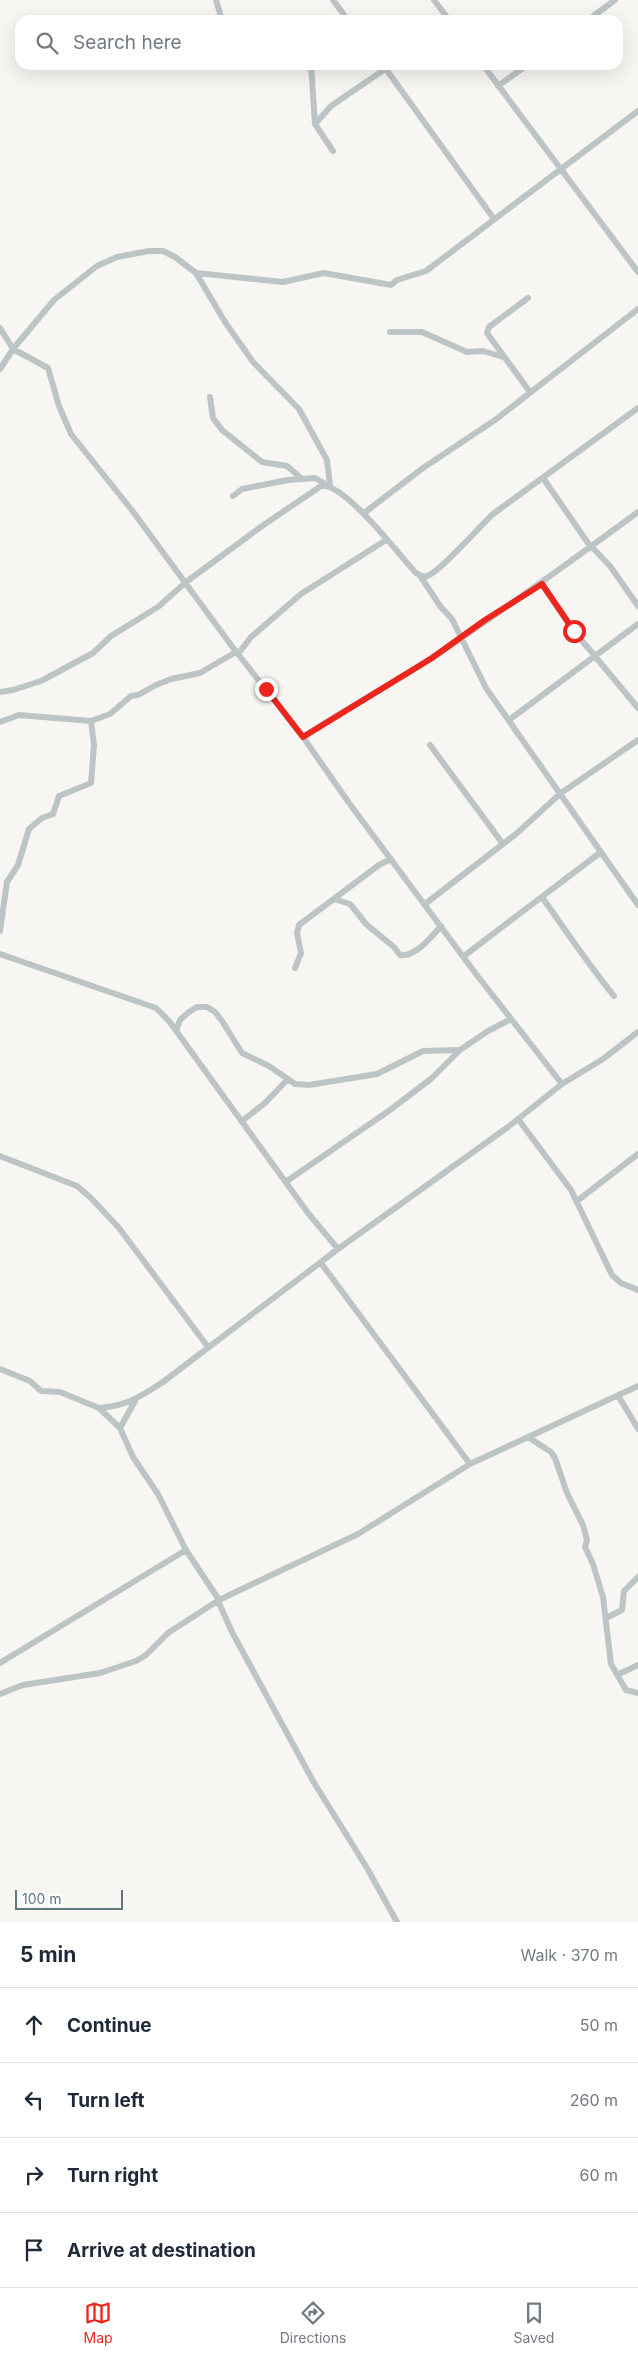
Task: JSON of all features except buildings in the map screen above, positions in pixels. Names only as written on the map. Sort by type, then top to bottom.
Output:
[{"type":"street","points":[[216,0],[220,15]]},
{"type":"street","points":[[333,0],[344,15]]},
{"type":"street","points":[[434,0],[445,15]]},
{"type":"street","points":[[595,15],[615,0]]},
{"type":"street","points":[[311,70],[315,124],[333,150]]},
{"type":"street","points":[[315,124],[331,106],[380,70]]},
{"type":"street","points":[[389,70],[494,219]]},
{"type":"street","points":[[487,70],[638,272]]},
{"type":"street","points":[[498,86],[520,70]]},
{"type":"street","points":[[196,273],[283,282],[324,273],[391,285],[397,280],[426,271],[638,111]]},
{"type":"street","points":[[0,369],[13,349],[46,308],[62,292],[97,266],[117,257],[149,251],[163,251],[196,273],[225,322],[254,362],[299,409],[327,460],[328,486]]},
{"type":"street","points":[[528,298],[489,327],[489,338],[530,392]]},
{"type":"street","points":[[364,513],[423,468],[495,420],[638,309]]},
{"type":"street","points":[[0,328],[13,349],[48,368],[59,406],[71,434],[186,582],[237,653],[303,737],[441,926],[562,1084]]},
{"type":"street","points":[[390,332],[422,332],[466,352],[482,351],[504,357]]},
{"type":"street","points":[[210,397],[213,418],[222,430],[262,462],[287,466],[302,479]]},
{"type":"street","points":[[422,576],[433,573],[474,530],[638,408]]},
{"type":"street","points":[[233,496],[242,489],[315,478],[364,513],[386,540],[422,576],[462,637],[471,660],[486,688],[638,905]]},
{"type":"street","points":[[543,478],[592,547],[610,566],[637,604]]},
{"type":"street","points":[[0,692],[41,681],[93,653],[111,636],[158,607],[186,582],[316,488],[328,486]]},
{"type":"street","points":[[303,737],[432,658],[542,584],[638,512]]},
{"type":"street","points":[[0,722],[19,716],[91,721],[110,714],[131,696],[138,695],[171,679],[200,673],[237,653],[251,637],[301,594],[386,540]]},
{"type":"street","points":[[542,584],[574,631],[638,708]]},
{"type":"street","points":[[509,720],[638,624]]},
{"type":"street","points":[[0,931],[6,882],[18,865],[29,829],[42,818],[53,814],[59,796],[86,787],[91,783],[94,745],[91,721]]},
{"type":"street","points":[[425,904],[503,844],[561,793],[638,740]]},
{"type":"street","points":[[430,745],[503,844]]},
{"type":"street","points":[[464,956],[514,916],[601,852]]},
{"type":"street","points":[[295,968],[301,953],[297,928],[379,865],[391,859]]},
{"type":"street","points":[[542,897],[583,958],[614,996]]},
{"type":"street","points":[[334,899],[350,904],[367,925],[394,947],[400,955],[408,955],[431,938],[441,926]]},
{"type":"street","points":[[0,954],[156,1008],[176,1031],[287,1181],[308,1213],[338,1249]]},
{"type":"street","points":[[176,1031],[180,1020],[189,1012],[197,1007],[207,1007],[215,1012],[222,1021],[242,1053],[296,1084],[308,1085],[377,1074],[423,1051],[460,1050]]},
{"type":"street","points":[[287,1181],[418,1089],[460,1050],[511,1019]]},
{"type":"street","points":[[99,1408],[119,1406],[135,1400],[338,1249],[518,1119],[562,1084],[603,1060],[638,1032]]},
{"type":"street","points":[[242,1121],[270,1098],[288,1079]]},
{"type":"street","points":[[518,1119],[541,1152],[560,1173],[577,1201],[612,1275],[621,1283],[638,1290]]},
{"type":"street","points":[[577,1201],[638,1154]]},
{"type":"street","points":[[0,1156],[77,1186],[91,1198],[120,1228],[208,1347]]},
{"type":"street","points":[[321,1263],[470,1464]]},
{"type":"street","points":[[0,1369],[30,1381],[41,1391],[60,1392],[99,1408],[120,1428],[133,1457],[158,1494],[186,1550],[218,1601],[232,1632],[313,1781],[367,1868],[397,1922]]},
{"type":"street","points":[[0,1694],[28,1684],[100,1673],[136,1660],[146,1655],[168,1632],[218,1601],[358,1534],[470,1464],[619,1397],[638,1386]]},
{"type":"street","points":[[619,1397],[638,1429]]},
{"type":"street","points":[[120,1428],[135,1400]]},
{"type":"street","points":[[528,1437],[551,1452],[555,1458],[567,1493],[583,1525],[587,1540],[585,1546],[594,1564],[606,1618],[611,1664],[626,1690],[638,1693]]},
{"type":"street","points":[[0,1663],[186,1550]]},
{"type":"street","points":[[606,1618],[622,1610],[624,1591],[638,1577]]},
{"type":"street","points":[[617,1675],[638,1665]]},
{"type":"route","points":[[266,689],[303,737],[339,713],[432,658],[485,620],[542,584],[574,631]]}]
